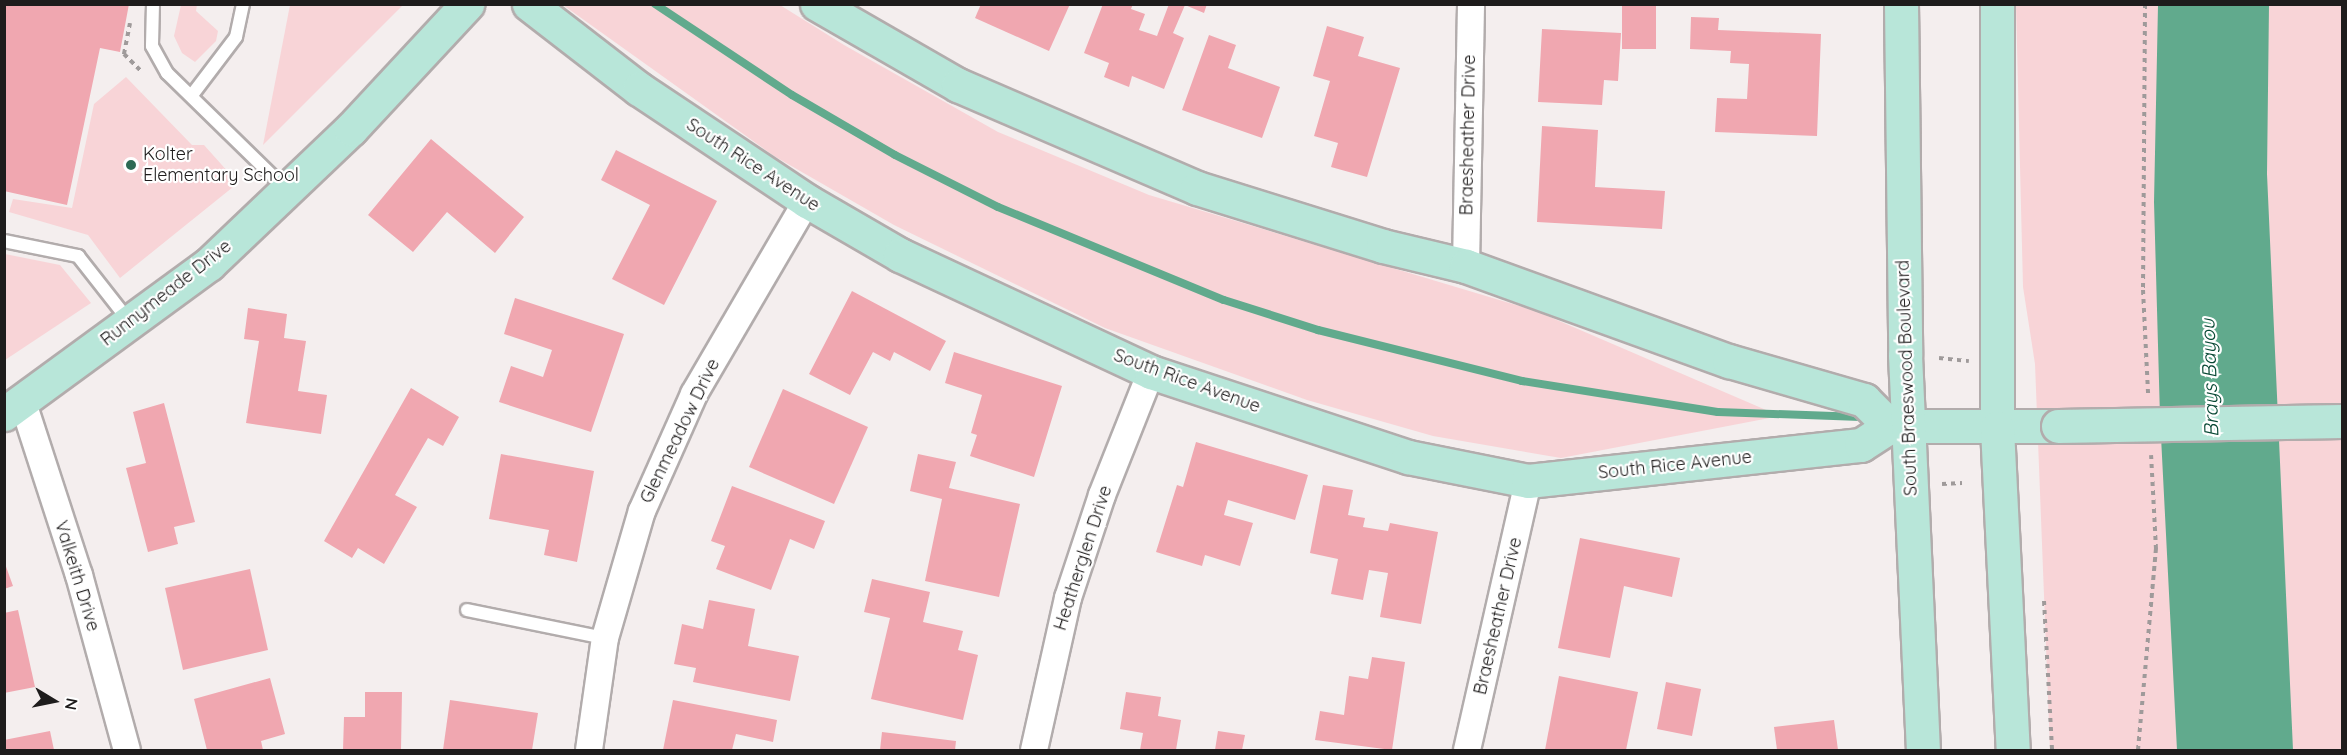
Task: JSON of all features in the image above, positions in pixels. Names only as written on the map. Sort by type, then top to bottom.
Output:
[{"type":"street","name":"Runnymeade Drive","points":[[14,408],[209,264],[351,129],[467,4]]},
{"type":"street","name":"South Rice Avenue","points":[[529,4],[639,89],[807,201],[900,255],[1151,372],[1408,457],[1528,481],[1861,445],[1899,426]]},
{"type":"street","points":[[817,4],[958,85],[1176,179],[1351,236],[1466,266],[1730,362],[1864,400],[1899,426],[1997,428],[2343,420]]},
{"type":"street","name":"Braesheather Drive","points":[[1466,266],[1471,4]]},
{"type":"street","name":"South Braeswood Boulevard","points":[[1901,4],[1899,426],[1923,750]]},
{"type":"street","points":[[1997,4],[1997,428],[2013,750]]},
{"type":"street","name":"Glenmeadow Drive","points":[[589,750],[605,638],[632,542],[665,454],[694,393],[807,201]]},
{"type":"street","name":"Heatherglen Drive","points":[[1034,750],[1068,598],[1102,495],[1151,372]]},
{"type":"street","name":"Valkeith Drive","points":[[14,408],[79,575],[127,750]]},
{"type":"street","name":"Braesheather Drive","points":[[1467,750],[1528,481]]},
{"type":"lane","points":[[153,4],[152,46],[167,73],[287,190]]},
{"type":"lane","points":[[192,95],[237,37],[243,4]]},
{"type":"lane","points":[[4,241],[78,256],[130,322]]},
{"type":"lane","points":[[467,610],[605,638]]},
{"type":"path","points":[[2145,4],[2143,290],[2149,400]]},
{"type":"path","points":[[1939,358],[1969,361]]},
{"type":"path","points":[[2138,750],[2156,549],[2151,446]]},
{"type":"path","points":[[1939,484],[1962,483]]},
{"type":"path","points":[[2044,601],[2052,750]]},
{"type":"shaded area","points":[[181,5],[197,5],[196,11],[218,31],[216,41],[195,62],[182,53],[174,36]]},
{"type":"shaded area","points":[[290,5],[403,5],[263,145]]},
{"type":"shaded area","points":[[563,5],[780,5],[844,45],[998,132],[1149,195],[1536,311],[1780,416],[1561,458],[1433,436],[1307,400],[1105,328],[894,225],[774,156]]},
{"type":"shaded area","points":[[2016,5],[2342,5],[2342,750],[2050,750],[2035,364],[2023,287]]},
{"type":"shaded area","points":[[126,77],[192,145],[204,145],[238,183],[120,278],[88,235],[9,212],[13,199],[72,208],[94,104]]},
{"type":"shaded area","points":[[5,254],[60,265],[91,303],[5,360]]},
{"type":"water","name":"Brays Bayou","points":[[2158,5],[2269,5],[2267,174],[2293,750],[2177,750],[2160,417],[2154,202]]},
{"type":"building","points":[[4,4],[129,4],[120,52],[100,48],[67,205],[4,191]]},
{"type":"building","points":[[981,4],[1070,4],[1049,51],[975,18]]},
{"type":"building","points":[[1103,4],[1133,4],[1131,9],[1145,14],[1139,30],[1157,36],[1169,4],[1207,4],[1204,13],[1185,5],[1173,33],[1184,38],[1164,89],[1132,76],[1129,87],[1104,77],[1109,63],[1084,53]]},
{"type":"building","points":[[1622,6],[1656,6],[1656,49],[1622,49]]},
{"type":"building","points":[[1691,17],[1719,18],[1718,30],[1821,34],[1817,136],[1715,132],[1717,98],[1747,99],[1749,64],[1730,63],[1731,51],[1690,49]]},
{"type":"building","points":[[1327,26],[1364,37],[1358,56],[1400,68],[1367,177],[1331,167],[1338,143],[1314,136],[1330,81],[1313,76]]},
{"type":"building","points":[[1542,29],[1621,33],[1618,81],[1604,80],[1602,105],[1538,102]]},
{"type":"building","points":[[1209,35],[1236,45],[1228,68],[1280,87],[1262,138],[1182,110]]},
{"type":"building","points":[[1542,126],[1598,130],[1595,187],[1665,191],[1662,229],[1537,222]]},
{"type":"building","points":[[431,139],[524,217],[495,253],[447,212],[413,252],[368,215]]},
{"type":"building","points":[[616,150],[717,201],[664,305],[612,279],[650,205],[601,180]]},
{"type":"building","points":[[852,291],[946,341],[930,371],[894,352],[890,361],[873,352],[850,395],[809,374]]},
{"type":"building","points":[[515,298],[624,334],[591,432],[499,402],[511,366],[543,377],[552,350],[504,334]]},
{"type":"building","points":[[248,308],[287,314],[284,338],[306,341],[298,391],[327,395],[321,434],[246,423],[259,341],[244,339]]},
{"type":"building","points":[[954,352],[1062,386],[1034,477],[970,456],[977,435],[971,433],[982,395],[945,383]]},
{"type":"building","points":[[411,388],[459,417],[443,446],[428,438],[395,495],[417,507],[384,564],[358,548],[352,558],[324,541]]},
{"type":"building","points":[[783,389],[868,427],[834,504],[749,467]]},
{"type":"building","points":[[164,403],[195,522],[174,527],[178,544],[148,552],[126,468],[146,463],[133,412]]},
{"type":"building","points":[[1196,442],[1308,475],[1295,520],[1228,500],[1224,515],[1253,523],[1240,566],[1205,555],[1202,566],[1156,552],[1177,485],[1183,487]]},
{"type":"building","points":[[501,454],[594,471],[577,562],[544,555],[549,530],[489,519]]},
{"type":"building","points":[[918,454],[956,462],[949,488],[1020,504],[999,597],[925,581],[942,499],[910,491]]},
{"type":"building","points":[[1323,485],[1353,490],[1348,515],[1365,518],[1363,527],[1388,531],[1390,523],[1438,532],[1421,624],[1380,617],[1388,573],[1369,570],[1363,600],[1331,594],[1338,559],[1310,553]]},
{"type":"building","points":[[732,486],[825,521],[814,549],[790,539],[771,590],[716,569],[725,546],[711,541]]},
{"type":"building","points":[[1580,538],[1680,558],[1672,597],[1624,586],[1610,658],[1558,648]]},
{"type":"building","points":[[4,561],[13,586],[4,589]]},
{"type":"building","points":[[250,569],[268,650],[183,670],[165,588]]},
{"type":"building","points":[[872,579],[930,592],[923,622],[963,631],[958,650],[978,655],[963,720],[871,699],[890,618],[864,612]]},
{"type":"building","points":[[709,600],[755,609],[748,646],[799,656],[790,701],[693,682],[696,668],[674,664],[682,624],[703,629]]},
{"type":"building","points":[[18,610],[35,687],[4,693],[4,613]]},
{"type":"building","points":[[1372,657],[1405,662],[1392,750],[1315,740],[1320,711],[1344,715],[1349,676],[1368,679]]},
{"type":"building","points":[[1559,676],[1638,692],[1626,750],[1545,750]]},
{"type":"building","points":[[270,678],[285,734],[261,741],[263,750],[207,750],[194,699]]},
{"type":"building","points":[[1666,682],[1701,689],[1692,736],[1657,729]]},
{"type":"building","points":[[365,692],[402,692],[401,750],[343,750],[344,717],[365,717]]},
{"type":"building","points":[[1126,692],[1161,697],[1158,716],[1181,720],[1176,750],[1140,750],[1143,733],[1120,729]]},
{"type":"building","points":[[450,700],[538,713],[532,750],[443,750]]},
{"type":"building","points":[[673,700],[777,720],[773,742],[736,734],[732,750],[663,750]]},
{"type":"building","points":[[1834,720],[1838,750],[1777,750],[1774,727]]},
{"type":"building","points":[[50,731],[54,750],[4,750],[4,740]]},
{"type":"building","points":[[1218,731],[1245,735],[1242,750],[1215,750]]},
{"type":"building","points":[[882,732],[956,741],[955,750],[880,750]]},
{"type":"waterway","points":[[655,4],[792,95],[895,155],[998,207],[1224,300],[1318,330],[1522,381],[1718,412],[1861,417]]},
{"type":"place","name":"Kolter Elementary School","points":[[131,165]]}]
